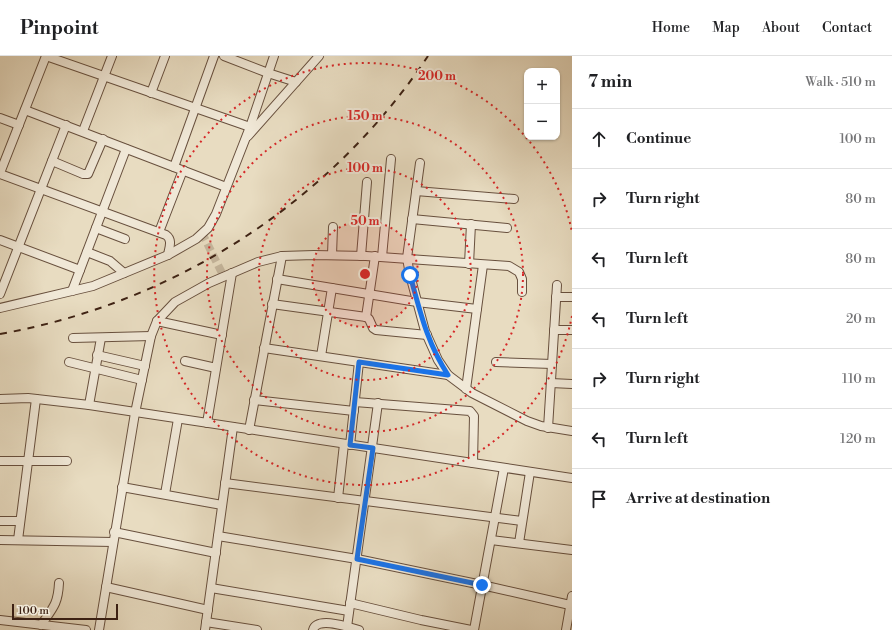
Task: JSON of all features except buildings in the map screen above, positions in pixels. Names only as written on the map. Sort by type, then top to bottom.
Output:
[{"type":"street","points":[[168,255],[170,241],[169,237],[0,174],[46,56],[59,58],[104,76],[250,128]]},
{"type":"street","points":[[83,131],[112,56]]},
{"type":"street","points":[[151,92],[165,56]]},
{"type":"street","points":[[174,167],[214,56]]},
{"type":"street","points":[[224,56],[296,82]]},
{"type":"street","points":[[0,308],[94,286],[168,255],[196,240],[208,228],[216,214],[250,128],[274,56]]},
{"type":"street","points":[[245,139],[319,56]]},
{"type":"street","points":[[25,110],[226,187]]},
{"type":"street","points":[[0,118],[19,125]]},
{"type":"street","points":[[0,294],[66,125]]},
{"type":"street","points":[[52,161],[83,174],[88,174],[103,139]]},
{"type":"street","points":[[72,291],[126,149]]},
{"type":"street","points":[[366,318],[368,294],[379,256],[391,159]]},
{"type":"street","points":[[420,163],[407,258],[417,302],[427,335],[438,360],[448,375],[466,389],[527,421],[548,428],[572,431]]},
{"type":"street","points":[[158,232],[183,170]]},
{"type":"street","points":[[361,256],[367,182]]},
{"type":"street","points":[[416,191],[514,199]]},
{"type":"street","points":[[412,218],[507,228]]},
{"type":"street","points":[[470,264],[471,224]]},
{"type":"street","points":[[332,255],[333,227]]},
{"type":"street","points":[[96,228],[125,239]]},
{"type":"street","points":[[0,240],[80,270]]},
{"type":"street","points":[[87,252],[110,261],[124,274]]},
{"type":"street","points":[[249,430],[282,256]]},
{"type":"street","points":[[99,630],[114,532],[135,413],[151,336],[157,321],[175,302],[209,283],[232,273],[258,262],[282,256],[379,256],[508,266],[519,272],[522,279],[522,292]]},
{"type":"street","points":[[466,389],[483,265]]},
{"type":"street","points":[[207,424],[232,273]]},
{"type":"street","points":[[277,279],[417,302],[477,309]]},
{"type":"street","points":[[548,428],[557,285]]},
{"type":"street","points":[[321,356],[332,288]]},
{"type":"street","points":[[556,297],[572,297]]},
{"type":"street","points":[[272,304],[366,318],[370,319],[373,328],[376,330],[427,335]]},
{"type":"street","points":[[157,321],[222,335]]},
{"type":"street","points":[[554,330],[572,330]]},
{"type":"street","points":[[73,338],[151,336]]},
{"type":"street","points":[[89,405],[101,338]]},
{"type":"street","points":[[264,348],[448,375]]},
{"type":"street","points":[[97,355],[145,366]]},
{"type":"street","points":[[185,361],[216,368]]},
{"type":"street","points":[[69,362],[142,380]]},
{"type":"street","points":[[338,498],[354,411],[359,362]]},
{"type":"street","points":[[496,362],[552,364]]},
{"type":"street","points":[[551,383],[572,384]]},
{"type":"street","points":[[0,399],[36,399],[89,405],[572,478]]},
{"type":"street","points":[[18,540],[36,399]]},
{"type":"street","points":[[254,400],[354,411]]},
{"type":"street","points":[[355,402],[470,411],[474,416],[473,463]]},
{"type":"street","points":[[347,627],[373,448],[378,403]]},
{"type":"street","points":[[165,494],[178,419]]},
{"type":"street","points":[[233,427],[206,626],[257,630]]},
{"type":"street","points":[[0,461],[67,461]]},
{"type":"street","points":[[211,588],[350,607],[472,630],[504,468]]},
{"type":"street","points":[[519,543],[530,472]]},
{"type":"street","points":[[225,483],[522,521]]},
{"type":"street","points":[[122,487],[222,505]]},
{"type":"street","points":[[0,520],[20,521]]},
{"type":"street","points":[[114,532],[216,552]]},
{"type":"street","points":[[218,536],[357,559],[570,605]]},
{"type":"street","points":[[0,540],[113,542]]},
{"type":"street","points":[[491,540],[572,550]]},
{"type":"street","points":[[41,625],[56,605],[59,594],[59,583]]},
{"type":"street","points":[[106,587],[208,610]]},
{"type":"street","points":[[566,630],[572,596]]},
{"type":"street","points":[[0,620],[27,626],[41,625],[53,628],[86,630]]},
{"type":"street","points":[[313,630],[319,623],[328,623],[359,630]]},
{"type":"tunnel","points":[[202,233],[224,277]]},
{"type":"railway","points":[[0,334],[64,319],[126,298],[186,271],[242,238],[295,200],[344,157],[389,109],[428,56]]},
{"type":"route","points":[[410,275],[425,331],[438,360],[448,375],[359,362],[350,445],[373,448],[357,559],[482,585]]}]
